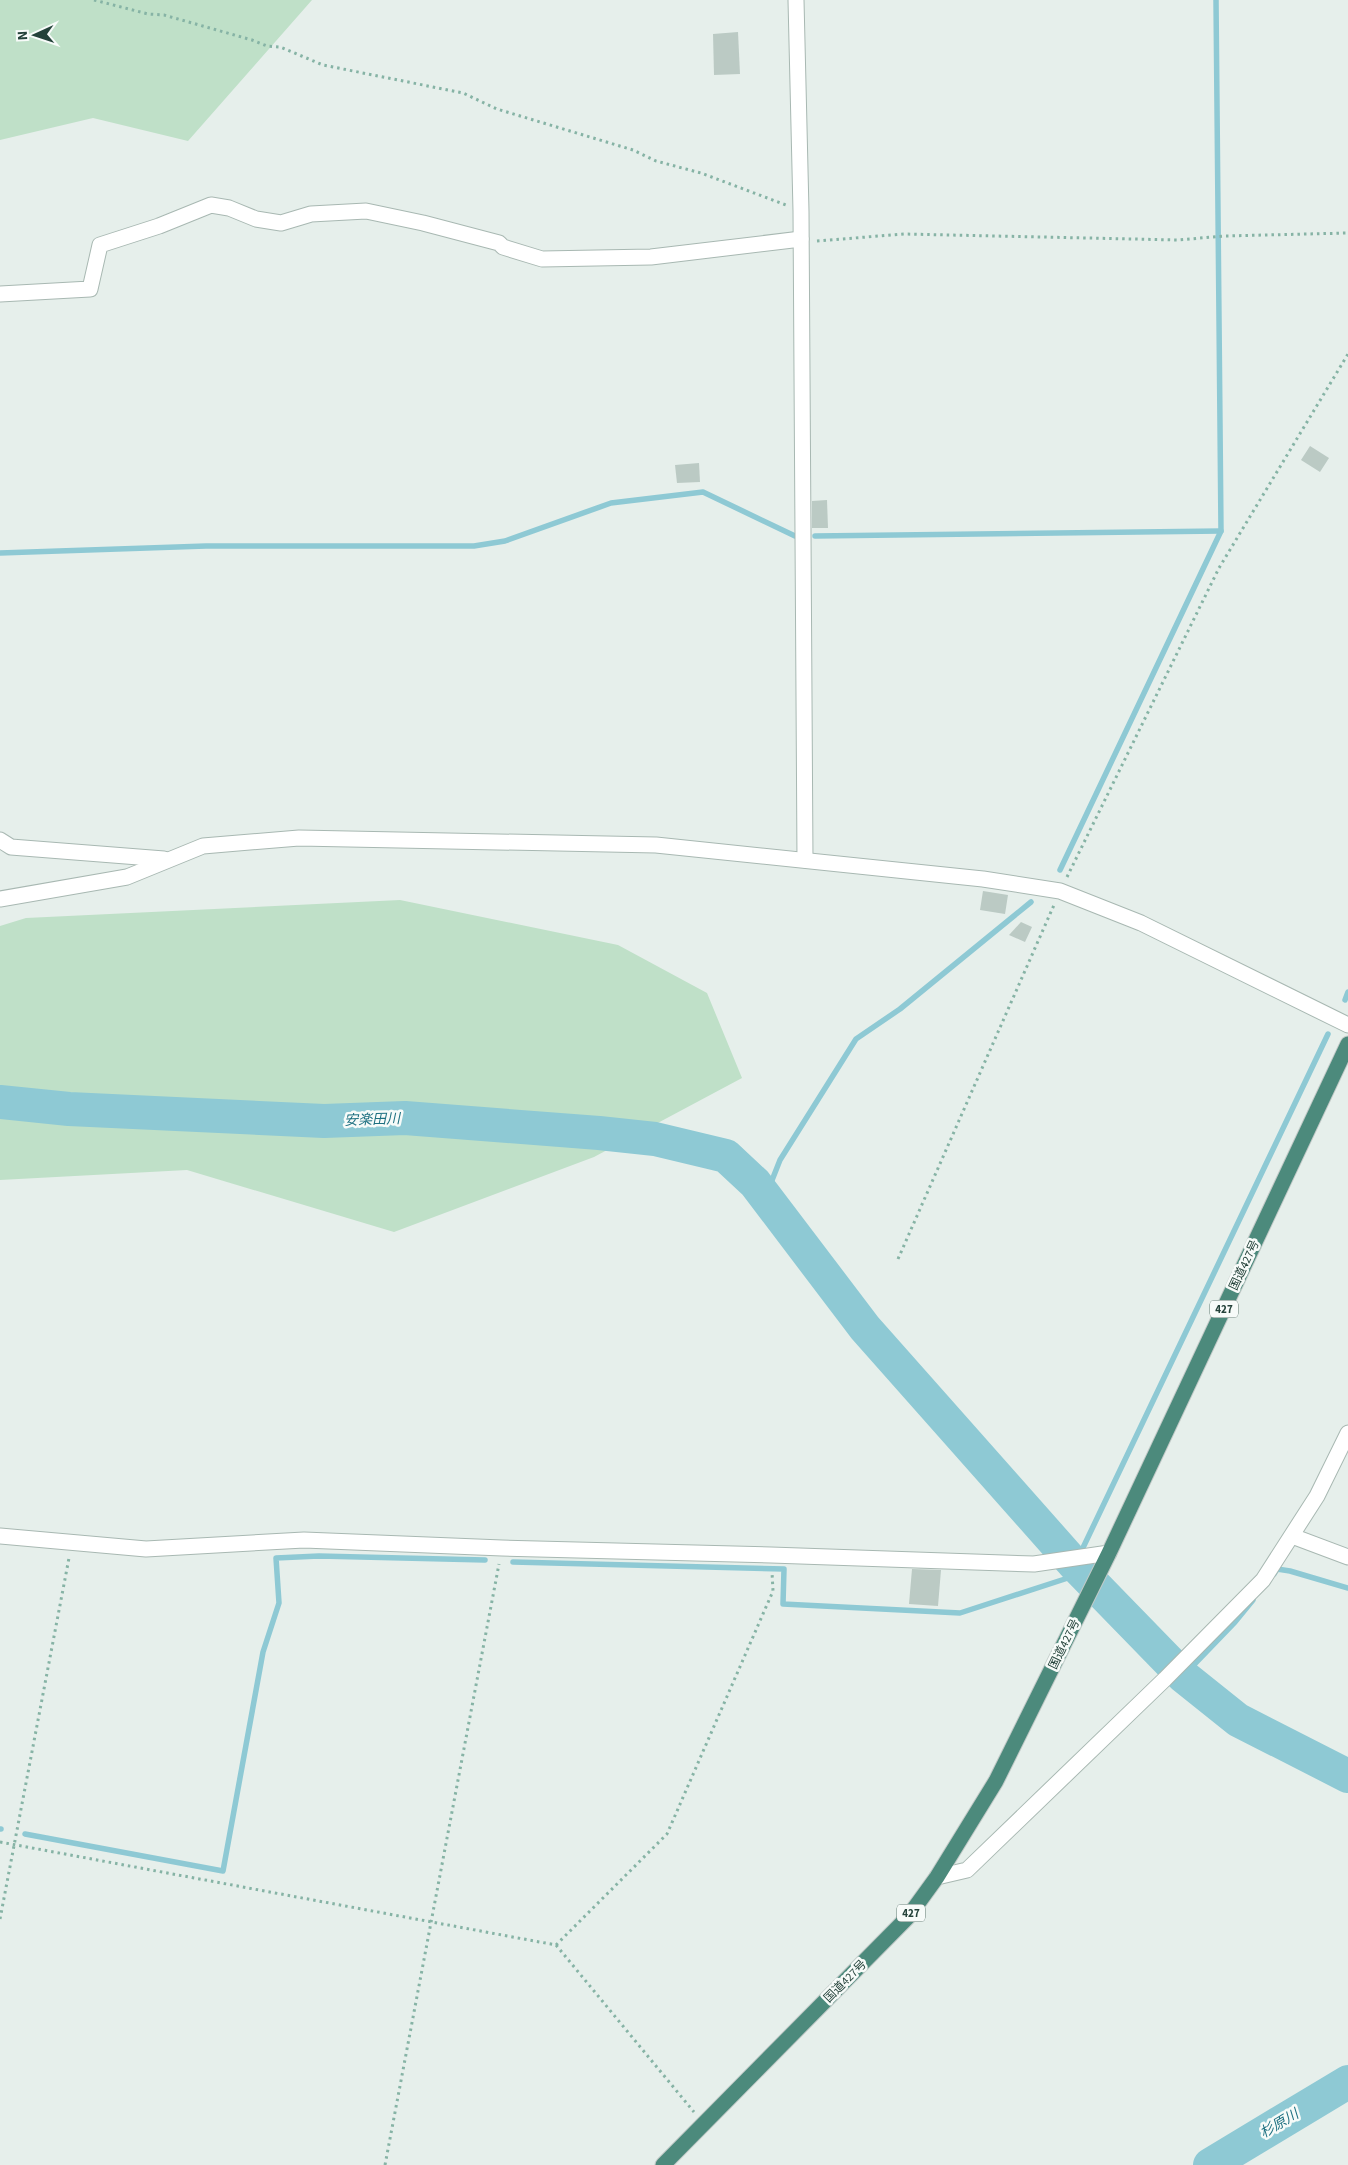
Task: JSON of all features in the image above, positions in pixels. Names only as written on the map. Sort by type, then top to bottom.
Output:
[{"type":"highway","name":"国道427号","points":[[663,2165],[908,1917],[937,1876],[996,1781],[1109,1553],[1348,1044]]},
{"type":"street","points":[[796,0],[802,211],[805,860]]},
{"type":"street","points":[[0,294],[90,290],[100,245],[159,226],[211,205],[229,208],[256,219],[282,223],[311,214],[366,211],[423,223],[499,244],[503,247],[542,259],[651,257],[801,239]]},
{"type":"street","points":[[0,899],[127,877],[203,846],[299,838],[656,845],[983,879],[1060,892],[1141,923],[1348,1025]]},
{"type":"street","points":[[0,840],[11,847],[166,860]]},
{"type":"street","points":[[937,1876],[967,1870],[1181,1663],[1263,1580],[1317,1496],[1348,1433]]},
{"type":"street","points":[[0,1536],[146,1549],[304,1540],[1034,1564],[1109,1553]]},
{"type":"street","points":[[1292,1536],[1348,1557]]},
{"type":"path","points":[[94,0],[148,14],[164,15],[267,46],[280,47],[323,65],[463,93],[497,109],[633,150],[656,161],[701,172],[802,211]]},
{"type":"path","points":[[801,239],[808,241],[904,234],[1178,240],[1224,236],[1348,233]]},
{"type":"path","points":[[898,1259],[1060,892],[1219,568],[1348,354]]},
{"type":"path","points":[[0,1919],[72,1543]]},
{"type":"path","points":[[385,2165],[502,1548]]},
{"type":"path","points":[[556,1946],[667,1834],[773,1592],[772,1573]]},
{"type":"path","points":[[0,1842],[556,1946],[704,2124]]},
{"type":"green space","points":[[0,0],[312,0],[188,141],[93,118],[0,140]]},
{"type":"green space","points":[[400,900],[618,945],[707,993],[742,1078],[594,1157],[394,1232],[187,1170],[0,1180],[0,926],[26,918]]},
{"type":"building","points":[[738,32],[740,74],[714,75],[713,34]]},
{"type":"building","points":[[1310,446],[1329,458],[1320,472],[1301,460]]},
{"type":"building","points":[[699,463],[700,482],[677,483],[675,465]]},
{"type":"building","points":[[827,500],[828,528],[812,528],[812,501]]},
{"type":"building","points":[[983,891],[1008,895],[1005,914],[980,910]]},
{"type":"building","points":[[1021,922],[1032,927],[1025,942],[1009,935]]},
{"type":"building","points":[[912,1569],[941,1570],[938,1606],[909,1604]]},
{"type":"waterway","points":[[1060,870],[1221,531],[1216,0]]},
{"type":"waterway","points":[[0,553],[206,546],[474,546],[505,541],[611,503],[703,492],[795,536]]},
{"type":"waterway","points":[[815,536],[1221,531]]},
{"type":"waterway","points":[[765,1198],[780,1160],[856,1039],[900,1009],[1031,902]]},
{"type":"waterway","points":[[1345,1000],[1348,992]]},
{"type":"waterway","points":[[1080,1554],[1328,1034]]},
{"type":"waterway","name":"安楽田川","points":[[0,1102],[69,1109],[324,1121],[405,1118],[655,1139],[726,1156],[755,1183],[865,1328],[1075,1565],[1183,1676],[1238,1720],[1348,1776]]},
{"type":"waterway","points":[[25,1834],[223,1871],[263,1652],[279,1603],[276,1558],[319,1556],[485,1560]]},
{"type":"waterway","points":[[513,1562],[784,1569],[783,1604],[960,1613],[1071,1577],[1081,1572]]},
{"type":"waterway","points":[[1274,1574],[1277,1569],[1290,1571],[1348,1588]]},
{"type":"waterway","points":[[1183,1676],[1235,1622],[1253,1600]]},
{"type":"waterway","name":"杉原川","points":[[1210,2165],[1348,2082]]}]
